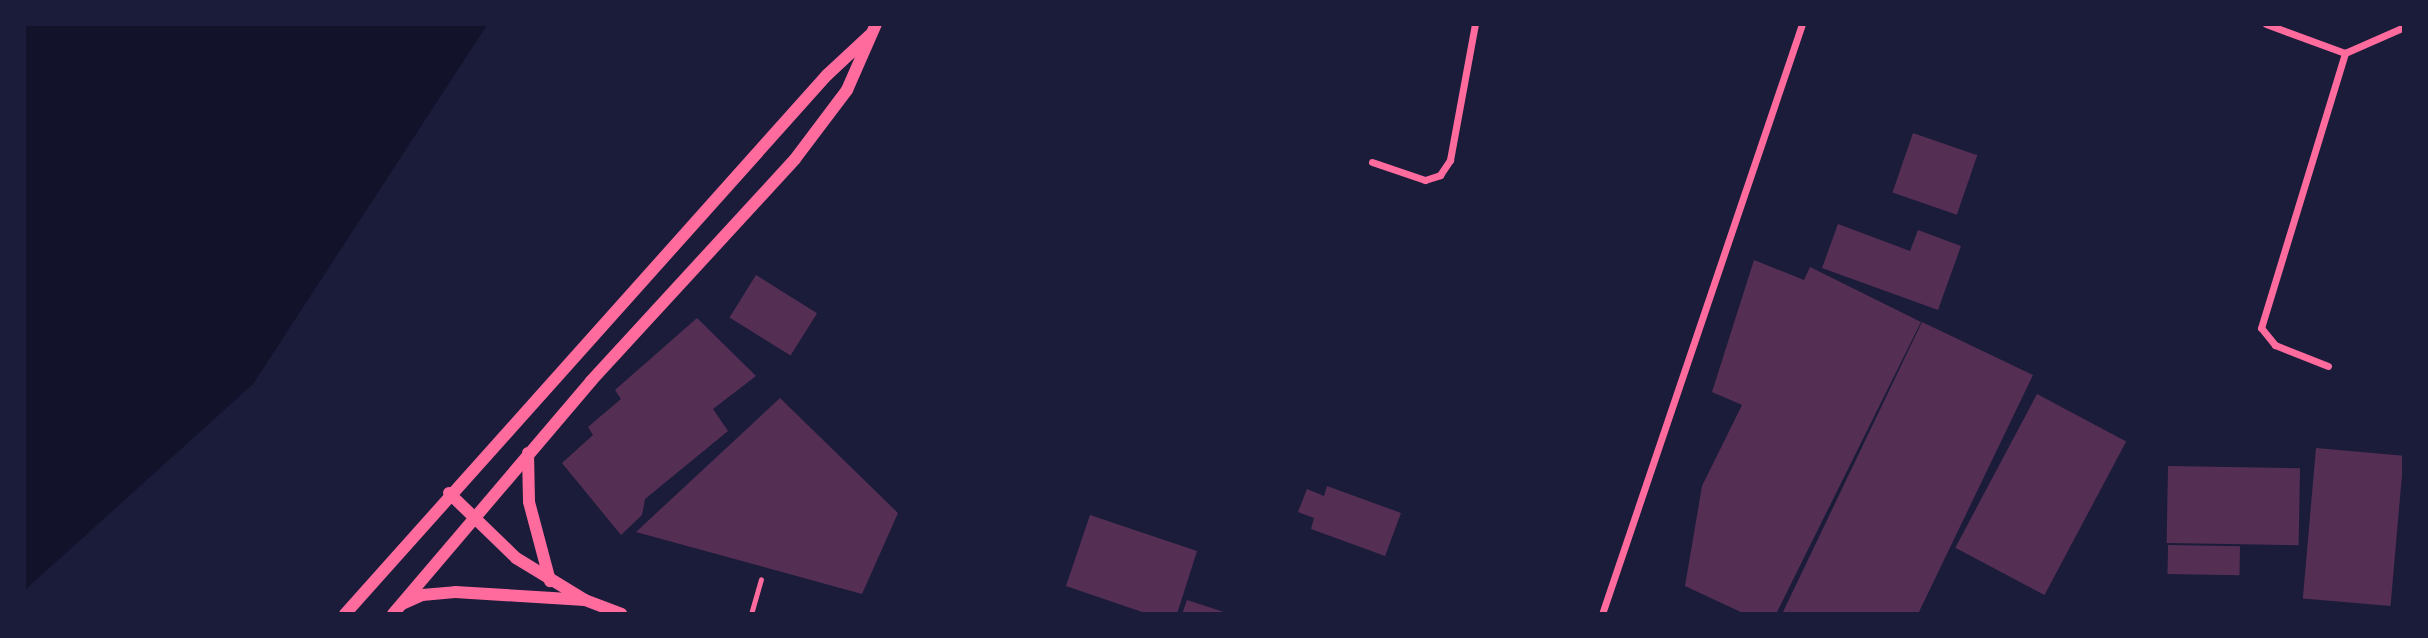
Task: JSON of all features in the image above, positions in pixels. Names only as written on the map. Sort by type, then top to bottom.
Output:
[{"type":"street","points":[[1372,162],[1425,180],[1440,175],[1450,160],[1475,24]]},
{"type":"street","points":[[1602,614],[1802,24]]},
{"type":"street","points":[[2266,24],[2344,53],[2403,27]]},
{"type":"street","points":[[396,609],[528,453],[794,159],[847,90],[873,29]]},
{"type":"street","points":[[345,614],[449,493],[827,75],[873,29]]},
{"type":"street","points":[[2328,366],[2275,345],[2261,328],[2344,53]]},
{"type":"street","points":[[528,453],[529,502],[550,581]]},
{"type":"street","points":[[449,493],[473,520],[550,581],[585,600],[621,614]]},
{"type":"street","points":[[396,609],[422,595],[455,592],[585,600]]},
{"type":"lane","points":[[751,614],[761,579]]},
{"type":"shaded area","points":[[25,24],[487,25],[253,384],[25,590]]},
{"type":"building","points":[[1913,133],[1977,155],[1957,215],[1892,193]]},
{"type":"building","points":[[1838,224],[1910,251],[1918,230],[1961,246],[1938,310],[1822,268]]},
{"type":"building","points":[[1754,260],[1804,280],[1810,267],[1921,322],[1776,614],[1745,614],[1685,586],[1702,486],[1742,405],[1712,392]]},
{"type":"building","points":[[756,275],[817,313],[791,356],[730,317]]},
{"type":"building","points":[[697,318],[756,376],[713,409],[728,431],[645,499],[642,515],[621,535],[562,463],[593,435],[588,427],[621,399],[615,390]]},
{"type":"building","points":[[1922,322],[2033,375],[1918,614],[1782,614]]},
{"type":"building","points":[[2037,394],[2126,441],[2044,595],[1955,548]]},
{"type":"building","points":[[780,398],[898,513],[862,594],[636,532]]},
{"type":"building","points":[[2316,448],[2404,456],[2391,606],[2303,598]]},
{"type":"building","points":[[2168,466],[2300,468],[2299,545],[2167,543]]},
{"type":"building","points":[[1327,486],[1401,513],[1385,556],[1311,529],[1314,518],[1298,512],[1307,489],[1324,496]]},
{"type":"building","points":[[1090,515],[1197,551],[1177,614],[1148,614],[1066,586]]},
{"type":"building","points":[[2168,545],[2240,546],[2239,575],[2167,574]]},
{"type":"building","points":[[1187,600],[1227,613],[1227,614],[1182,614]]}]
